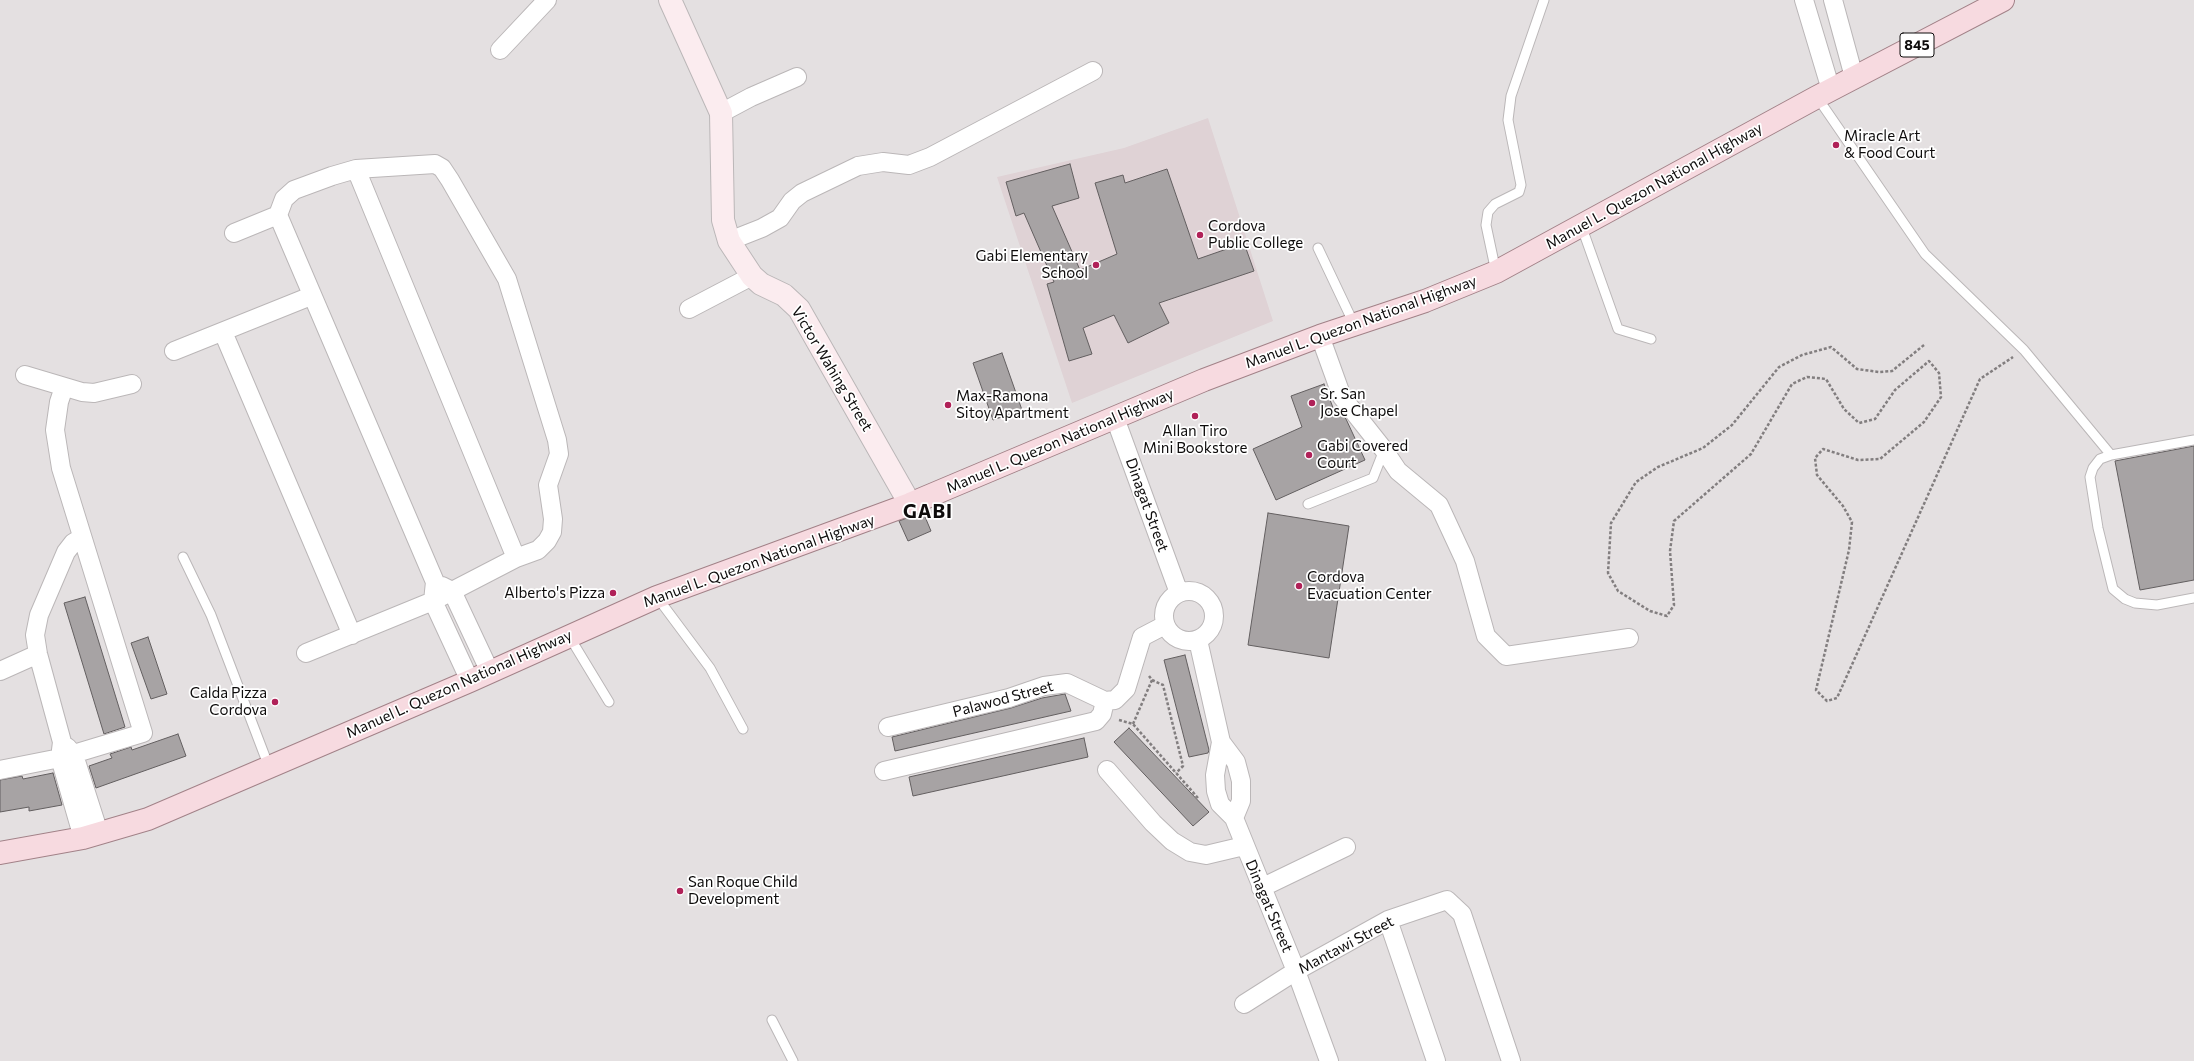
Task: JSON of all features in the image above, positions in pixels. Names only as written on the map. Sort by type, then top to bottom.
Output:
[{"type":"main road","name":"Manuel L. Quezon National Highway","points":[[0,853],[91,835],[148,819],[470,681],[657,597],[910,504],[1204,380],[1320,336],[1425,301],[1496,272],[1824,93],[2003,0]]},
{"type":"street","points":[[500,50],[547,0]]},
{"type":"street","name":"Victor Wahing Street","points":[[670,0],[721,113],[723,220],[730,241],[752,276],[761,284],[784,295],[799,309],[910,504]]},
{"type":"street","points":[[1804,0],[1824,93]]},
{"type":"street","points":[[1833,0],[1854,78]]},
{"type":"street","points":[[730,241],[762,228],[780,218],[792,201],[802,193],[858,166],[883,162],[909,166],[930,157],[1093,71]]},
{"type":"street","points":[[721,113],[751,97],[797,78]]},
{"type":"street","points":[[306,653],[433,601],[516,558],[538,550],[547,541],[552,532],[554,519],[548,485],[559,454],[557,440],[507,279],[442,168],[435,164],[425,163],[356,169],[294,190],[284,200],[278,215],[311,296],[435,582],[433,601],[470,681]]},
{"type":"street","points":[[356,169],[516,558]]},
{"type":"street","points":[[234,233],[278,215]]},
{"type":"street","points":[[689,309],[752,276]]},
{"type":"street","points":[[174,351],[311,296]]},
{"type":"street","points":[[223,332],[352,635]]},
{"type":"street","points":[[1320,336],[1342,397],[1384,450],[1398,471],[1439,505],[1465,561],[1486,636],[1506,656],[1629,638]]},
{"type":"street","points":[[26,375],[64,387],[94,393],[132,384]]},
{"type":"street","points":[[0,770],[143,733],[65,486],[57,443],[56,416],[64,387]]},
{"type":"street","name":"Dinagat Street","points":[[1115,418],[1179,593]]},
{"type":"street","points":[[81,538],[73,543],[66,552],[39,615],[35,635],[38,654],[65,752],[91,835]]},
{"type":"street","points":[[435,582],[452,591],[490,672]]},
{"type":"street","points":[[1190,592],[1200,594],[1212,606],[1213,624],[1209,632],[1198,640],[1184,641],[1176,638],[1165,625],[1165,608],[1171,598],[1179,593],[1190,592]]},
{"type":"street","points":[[884,771],[1096,721],[1103,708],[1115,700],[1126,689],[1142,637],[1165,625]]},
{"type":"street","name":"Dinagat Street","points":[[1198,640],[1221,742],[1236,762],[1242,789],[1241,801],[1234,818]]},
{"type":"street","points":[[0,671],[38,654]]},
{"type":"street","name":"Palawod Street","points":[[888,727],[1009,698],[1044,686],[1067,683],[1103,708]]},
{"type":"street","name":"Dinagat Street","points":[[1221,742],[1216,764],[1216,791],[1220,804],[1234,818],[1261,888],[1296,971],[1329,1061]]},
{"type":"street","points":[[1107,770],[1153,823],[1172,841],[1190,852],[1206,855],[1244,846]]},
{"type":"street","points":[[1261,888],[1346,847]]},
{"type":"street","name":"Mantawi Street","points":[[1244,1004],[1296,971],[1388,920],[1447,900],[1462,914],[1511,1061]]},
{"type":"street","points":[[1388,920],[1436,1061]]},
{"type":"lane","points":[[1496,272],[1486,225],[1488,212],[1495,204],[1519,192],[1521,185],[1508,120],[1511,96],[1544,0]]},
{"type":"lane","points":[[1824,93],[1925,254],[2024,350],[2111,455]]},
{"type":"lane","points":[[1581,225],[1618,329],[1651,339]]},
{"type":"lane","points":[[1318,248],[1354,324]]},
{"type":"lane","points":[[2194,440],[2111,455],[2100,459],[2093,468],[2090,477],[2098,528],[2113,589],[2125,599],[2135,603],[2157,605],[2194,598]]},
{"type":"lane","points":[[1308,504],[1373,478],[1384,450]]},
{"type":"lane","points":[[182,557],[219,635],[269,767]]},
{"type":"lane","points":[[657,597],[710,668],[743,729]]},
{"type":"lane","points":[[569,636],[609,702]]},
{"type":"lane","points":[[772,1020],[793,1061]]},
{"type":"path","points":[[1924,345],[1892,371],[1879,372],[1857,369],[1831,347],[1802,354],[1779,367],[1732,425],[1703,448],[1658,467],[1636,482],[1611,523],[1608,573],[1618,591],[1650,610],[1667,616],[1674,604],[1670,551],[1674,521],[1751,454],[1792,384],[1807,377],[1826,379],[1844,409],[1859,423],[1875,419],[1895,390],[1929,361],[1939,373],[1941,397],[1924,422],[1880,459],[1858,460],[1823,449],[1814,458],[1817,475],[1843,506],[1852,522],[1849,550],[1816,690],[1827,701],[1837,698],[1980,379],[2024,350]]},
{"type":"path","points":[[1152,680],[1163,685],[1183,766],[1176,773]]},
{"type":"path","points":[[1103,708],[1133,724],[1200,800]]},
{"type":"shaded area","name":"Gabi Elementary School","points":[[1208,118],[1273,321],[1072,403],[997,177],[1124,148]]},
{"type":"building","points":[[1070,164],[1079,198],[1052,206],[1080,270],[1117,254],[1095,183],[1123,175],[1125,183],[1167,169],[1198,259],[1244,243],[1254,271],[1159,303],[1169,323],[1128,343],[1114,315],[1083,328],[1092,354],[1069,361],[1047,284],[1054,282],[1024,213],[1016,216],[1006,182]]},
{"type":"building","points":[[1002,353],[1022,410],[993,420],[973,363]]},
{"type":"building","name":"Gabi Covered Court","points":[[1324,384],[1335,413],[1339,411],[1346,419],[1365,460],[1276,500],[1253,449],[1302,427],[1291,396]]},
{"type":"building","points":[[2194,446],[2194,580],[2140,590],[2115,461]]},
{"type":"building","points":[[923,512],[931,531],[908,541],[899,521]]},
{"type":"building","name":"Cordova Evacuation Center","points":[[1268,513],[1349,526],[1329,658],[1248,645]]},
{"type":"building","points":[[85,597],[125,727],[104,734],[64,603]]},
{"type":"building","points":[[148,637],[167,694],[151,699],[131,643]]},
{"type":"building","points":[[1185,655],[1209,750],[1208,753],[1189,757],[1164,660]]},
{"type":"building","points":[[1065,694],[1071,711],[895,751],[892,737],[1011,708],[1042,698]]},
{"type":"building","points":[[1129,728],[1209,812],[1193,826],[1114,742]]},
{"type":"building","points":[[178,734],[186,756],[96,788],[89,766],[112,758],[110,754],[131,747],[132,750]]},
{"type":"building","points":[[1084,738],[1088,757],[913,796],[909,777]]},
{"type":"building","points":[[53,773],[62,805],[29,811],[29,807],[0,812],[0,780],[22,776],[23,779]]},
{"type":"place","name":"Miracle Art & Food Court","points":[[1836,145]]},
{"type":"place","name":"Cordova Public College","points":[[1200,235]]},
{"type":"place","name":"Gabi Elementary School","points":[[1096,265]]},
{"type":"place","name":"Sr. San Jose Chapel","points":[[1312,403]]},
{"type":"place","name":"Max-Ramona Sitoy Apartment","points":[[948,405]]},
{"type":"place","name":"Allan Tiro Mini Bookstore","points":[[1195,416]]},
{"type":"place","name":"Gabi Covered Court","points":[[1309,455]]},
{"type":"place","name":"Cordova Evacuation Center","points":[[1299,586]]},
{"type":"place","name":"Alberto's Pizza","points":[[613,593]]},
{"type":"place","name":"Calda Pizza Cordova","points":[[275,702]]},
{"type":"place","name":"San Roque Child Development","points":[[680,891]]},
{"type":"district","name":"GABI","points":[[928,512]]}]
